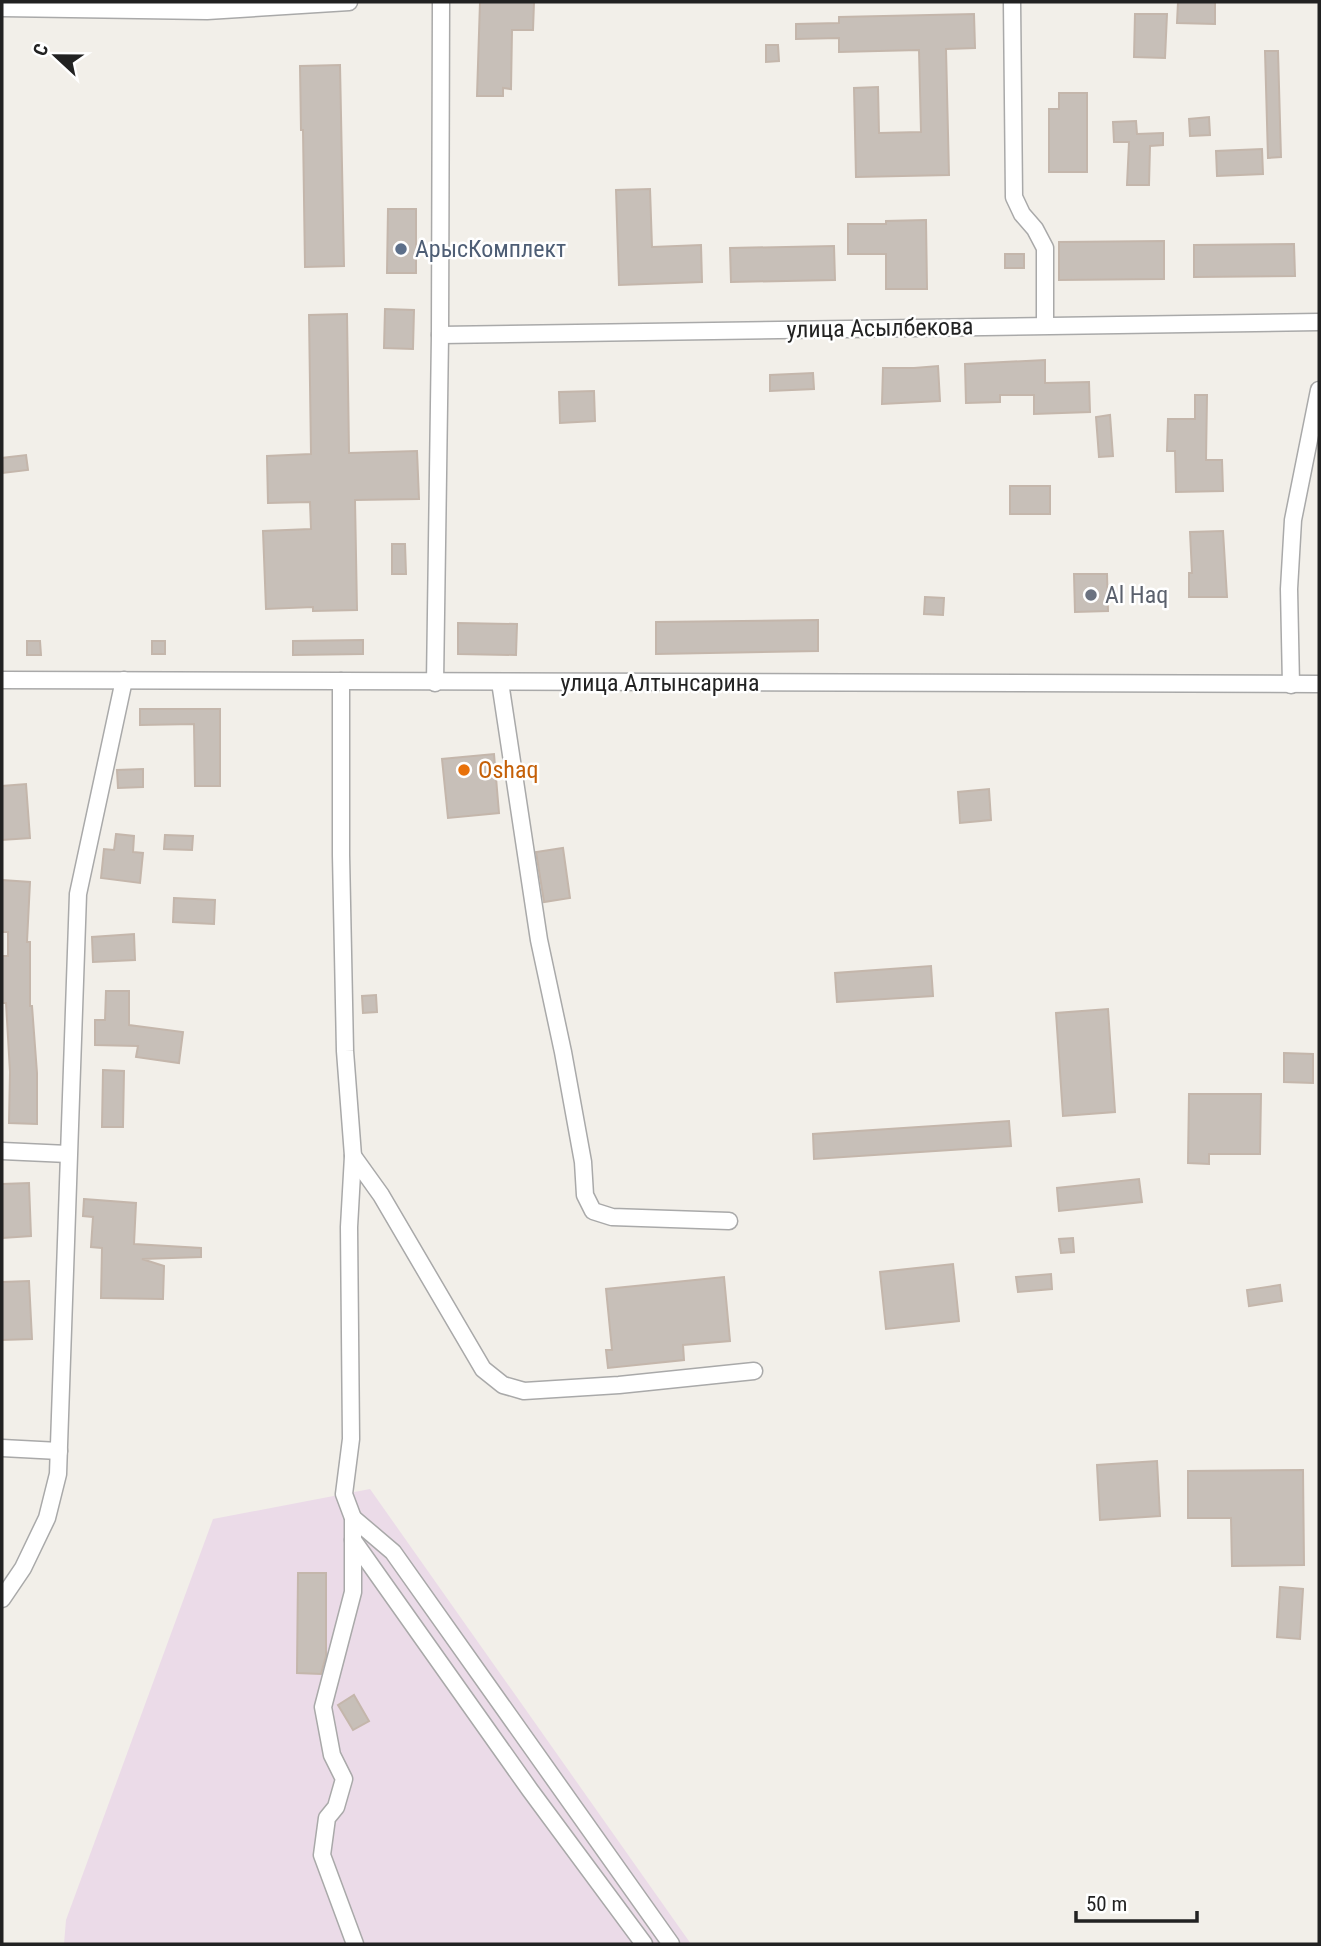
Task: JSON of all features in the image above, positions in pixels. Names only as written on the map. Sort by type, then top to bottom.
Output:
[{"type":"street","points":[[2,8],[207,11],[349,2]]},
{"type":"street","points":[[435,682],[441,2]]},
{"type":"street","points":[[1012,2],[1014,197],[1045,248],[1045,325]]},
{"type":"street","name":"улица Асылбекова","points":[[440,335],[1319,321]]},
{"type":"street","points":[[1292,685],[1289,589],[1293,520],[1319,390]]},
{"type":"street","name":"улица Алтынсарина","points":[[2,680],[1319,684]]},
{"type":"street","points":[[2,1600],[23,1568],[47,1518],[58,1474],[78,894],[124,680]]},
{"type":"street","points":[[341,681],[341,855],[346,1066],[353,1156],[349,1227],[351,1439],[344,1494],[353,1518],[353,1592],[323,1707],[331,1755],[344,1779],[336,1807],[327,1818],[322,1855],[355,1944]]},
{"type":"street","points":[[500,682],[539,940],[583,1161],[585,1195],[593,1211],[612,1217],[729,1221]]},
{"type":"street","points":[[2,1151],[68,1154]]},
{"type":"street","points":[[353,1156],[381,1195],[483,1369],[503,1385],[524,1391],[619,1385],[754,1371]]},
{"type":"street","points":[[2,1448],[59,1451]]},
{"type":"street","points":[[353,1518],[393,1552],[671,1944]]},
{"type":"street","points":[[353,1540],[530,1790],[644,1944]]},
{"type":"street","points":[[2,1585],[23,1568]]},
{"type":"shaded area","points":[[370,1489],[691,1944],[64,1944],[66,1920],[213,1519]]},
{"type":"building","points":[[480,2],[534,2],[533,30],[512,30],[511,89],[503,88],[503,96],[477,96]]},
{"type":"building","points":[[1178,2],[1215,2],[1215,24],[1177,23]]},
{"type":"building","points":[[974,14],[975,48],[946,49],[949,175],[856,177],[854,88],[878,87],[879,133],[921,132],[919,50],[839,52],[839,38],[796,39],[796,24],[839,23],[839,17]]},
{"type":"building","points":[[1135,14],[1167,14],[1165,58],[1134,57]]},
{"type":"building","points":[[766,45],[778,45],[779,61],[766,62]]},
{"type":"building","points":[[1265,51],[1278,51],[1281,157],[1268,158]]},
{"type":"building","points":[[340,65],[344,266],[305,267],[300,66]]},
{"type":"building","points":[[1059,93],[1087,93],[1087,172],[1049,172],[1049,109],[1059,109]]},
{"type":"building","points":[[1209,117],[1210,135],[1190,136],[1189,119]]},
{"type":"building","points":[[1136,121],[1137,134],[1163,133],[1163,145],[1150,146],[1149,185],[1127,185],[1129,142],[1114,142],[1113,122]]},
{"type":"building","points":[[1262,149],[1263,174],[1217,176],[1216,151]]},
{"type":"building","points":[[650,189],[652,247],[701,245],[702,282],[619,285],[616,190]]},
{"type":"building","points":[[388,209],[416,209],[416,273],[387,273]]},
{"type":"building","points":[[926,220],[927,289],[886,289],[886,254],[848,254],[848,224]]},
{"type":"building","points":[[1164,241],[1164,279],[1059,280],[1059,242]]},
{"type":"building","points":[[1294,244],[1295,276],[1194,277],[1194,245]]},
{"type":"building","points":[[834,246],[835,280],[731,282],[730,248]]},
{"type":"building","points":[[1005,254],[1024,254],[1024,268],[1005,268]]},
{"type":"building","points":[[385,309],[414,310],[413,349],[384,348]]},
{"type":"building","points":[[347,314],[349,453],[417,451],[419,499],[355,500],[357,610],[313,611],[313,607],[266,609],[263,531],[311,529],[310,502],[268,503],[267,456],[311,454],[309,315]]},
{"type":"building","points":[[1045,360],[1045,383],[1089,382],[1090,412],[1034,414],[1034,395],[1000,395],[1000,402],[966,403],[965,364]]},
{"type":"building","points":[[938,366],[940,401],[882,404],[883,368]]},
{"type":"building","points":[[813,373],[814,389],[770,391],[770,375]]},
{"type":"building","points":[[594,391],[595,421],[560,423],[559,392]]},
{"type":"building","points":[[1195,395],[1207,395],[1206,460],[1222,460],[1223,491],[1176,492],[1175,451],[1167,451],[1168,419],[1195,419]]},
{"type":"building","points":[[1110,415],[1113,456],[1099,457],[1096,417]]},
{"type":"building","points":[[26,455],[28,470],[3,473],[2,458]]},
{"type":"building","points":[[1010,486],[1050,486],[1050,514],[1010,514]]},
{"type":"building","points":[[1223,531],[1227,597],[1189,597],[1189,573],[1192,573],[1190,532]]},
{"type":"building","points":[[392,544],[405,544],[406,574],[392,574]]},
{"type":"building","points":[[1074,574],[1107,574],[1108,611],[1075,612]]},
{"type":"building","points":[[925,597],[944,598],[943,615],[924,614]]},
{"type":"building","points":[[818,620],[818,651],[656,654],[656,622]]},
{"type":"building","points":[[458,623],[517,624],[516,655],[458,654]]},
{"type":"building","points":[[363,640],[363,654],[293,655],[293,641]]},
{"type":"building","points":[[27,641],[40,641],[41,655],[27,655]]},
{"type":"building","points":[[152,641],[165,641],[165,654],[152,654]]},
{"type":"building","points":[[140,709],[220,709],[220,786],[195,786],[194,724],[140,725]]},
{"type":"building","points":[[494,754],[499,813],[448,818],[442,759]]},
{"type":"building","points":[[143,769],[143,787],[118,788],[117,770]]},
{"type":"building","points":[[26,784],[30,838],[2,840],[2,786]]},
{"type":"building","points":[[989,789],[991,820],[960,823],[958,792]]},
{"type":"building","points":[[116,834],[134,836],[133,852],[143,853],[140,883],[101,878],[104,849],[114,850]]},
{"type":"building","points":[[165,835],[193,836],[192,850],[164,849]]},
{"type":"building","points":[[563,848],[570,898],[544,902],[536,852]]},
{"type":"building","points":[[2,880],[30,882],[27,942],[30,942],[30,1006],[37,1073],[37,1124],[9,1123],[10,1072],[6,1003],[2,1003],[2,956],[8,956],[8,932],[2,932]]},
{"type":"building","points":[[174,898],[215,900],[214,924],[173,922]]},
{"type":"building","points":[[134,934],[135,960],[93,962],[92,937]]},
{"type":"building","points":[[931,966],[933,996],[837,1002],[835,973]]},
{"type":"building","points":[[106,991],[129,991],[129,1025],[183,1032],[179,1063],[136,1057],[138,1046],[95,1045],[95,1020],[105,1020]]},
{"type":"building","points":[[376,995],[377,1012],[363,1013],[362,996]]},
{"type":"building","points":[[1108,1009],[1115,1112],[1063,1116],[1056,1013]]},
{"type":"building","points":[[1284,1053],[1313,1054],[1313,1083],[1284,1082]]},
{"type":"building","points":[[103,1070],[124,1071],[123,1127],[102,1127]]},
{"type":"building","points":[[1189,1094],[1261,1094],[1260,1154],[1209,1154],[1209,1164],[1188,1163]]},
{"type":"building","points":[[1009,1121],[1011,1146],[814,1159],[813,1134]]},
{"type":"building","points":[[1139,1179],[1142,1202],[1059,1211],[1057,1188]]},
{"type":"building","points":[[29,1183],[31,1236],[3,1238],[2,1184]]},
{"type":"building","points":[[84,1199],[136,1203],[134,1244],[201,1248],[201,1257],[142,1259],[164,1266],[163,1299],[101,1298],[102,1248],[91,1247],[93,1217],[83,1216]]},
{"type":"building","points":[[1073,1238],[1074,1252],[1061,1253],[1059,1239]]},
{"type":"building","points":[[953,1264],[959,1321],[886,1329],[880,1272]]},
{"type":"building","points":[[1051,1274],[1052,1289],[1018,1292],[1016,1277]]},
{"type":"building","points":[[724,1277],[730,1341],[683,1345],[684,1360],[608,1368],[606,1350],[612,1350],[606,1289]]},
{"type":"building","points":[[29,1281],[32,1339],[2,1340],[2,1282]]},
{"type":"building","points":[[1280,1285],[1282,1301],[1249,1306],[1247,1290]]},
{"type":"building","points":[[1157,1461],[1160,1516],[1100,1520],[1097,1465]]},
{"type":"building","points":[[1303,1470],[1304,1565],[1232,1566],[1231,1518],[1188,1518],[1188,1471]]},
{"type":"building","points":[[298,1573],[326,1573],[326,1656],[321,1674],[297,1673]]},
{"type":"building","points":[[1280,1587],[1303,1589],[1300,1639],[1277,1637]]},
{"type":"building","points":[[354,1695],[369,1721],[353,1730],[338,1705]]},
{"type":"place","name":"АрысКомплект","points":[[401,249]]},
{"type":"place","name":"Al Haq","points":[[1091,595]]},
{"type":"place","name":"Oshaq","points":[[464,770]]}]
